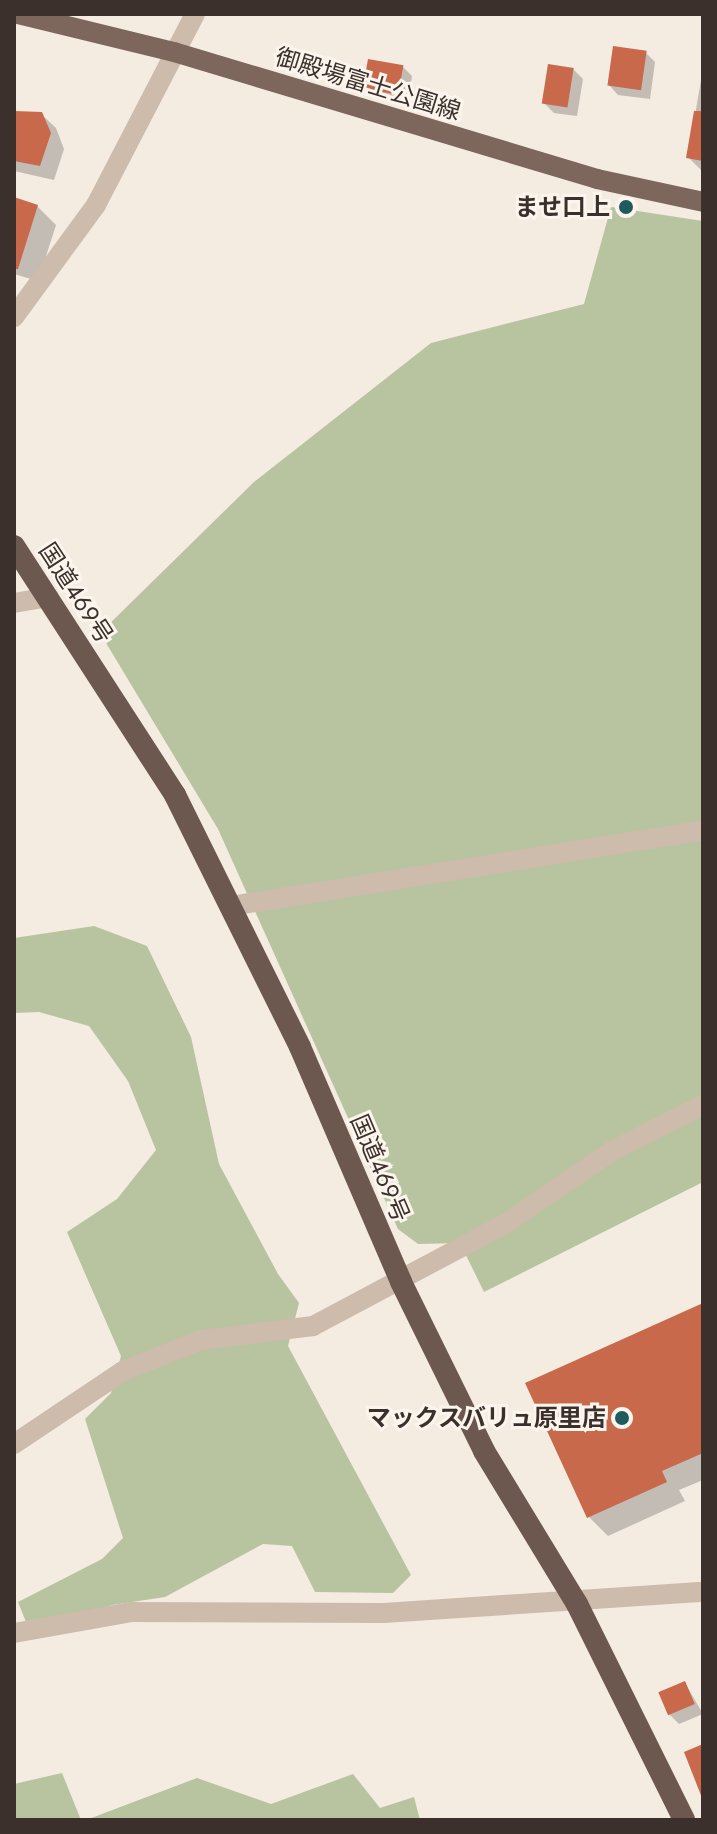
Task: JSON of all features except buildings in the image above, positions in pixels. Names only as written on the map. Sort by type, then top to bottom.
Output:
[{"type":"highway","name":"国道469号","points":[[14,546],[175,795],[300,1047],[401,1282],[484,1451],[577,1604],[684,1820]]},
{"type":"main road","name":"御殿場富士公園線","points":[[18,14],[174,52],[597,179],[703,202]]},
{"type":"street","points":[[14,317],[96,205],[195,14]]},
{"type":"street","points":[[14,603],[48,597]]},
{"type":"street","points":[[231,906],[703,830]]},
{"type":"street","points":[[14,1444],[123,1371],[201,1340],[313,1326],[401,1282],[505,1224],[610,1152],[703,1105]]},
{"type":"street","points":[[14,1633],[132,1612],[384,1613],[577,1604],[703,1592]]},
{"type":"green space","points":[[611,207],[703,221],[703,1182],[484,1292],[460,1243],[418,1244],[398,1229],[218,829],[100,633],[254,482],[431,343],[584,304]]},
{"type":"green space","points":[[94,926],[147,946],[191,1037],[219,1164],[278,1274],[299,1303],[288,1346],[411,1575],[393,1593],[315,1592],[292,1546],[263,1544],[165,1597],[112,1605],[50,1624],[26,1622],[18,1602],[102,1559],[123,1538],[85,1419],[111,1393],[121,1356],[67,1232],[117,1199],[156,1150],[128,1081],[89,1026],[39,1012],[14,1013],[14,938]]},
{"type":"green space","points":[[62,1773],[81,1820],[14,1820],[14,1784]]},
{"type":"green space","points":[[353,1774],[380,1808],[414,1797],[420,1820],[86,1820],[197,1778],[271,1804]]},
{"type":"place","name":"ませ口上","points":[[626,207]]},
{"type":"place","name":"マックスバリュ原里店","points":[[622,1418]]}]
